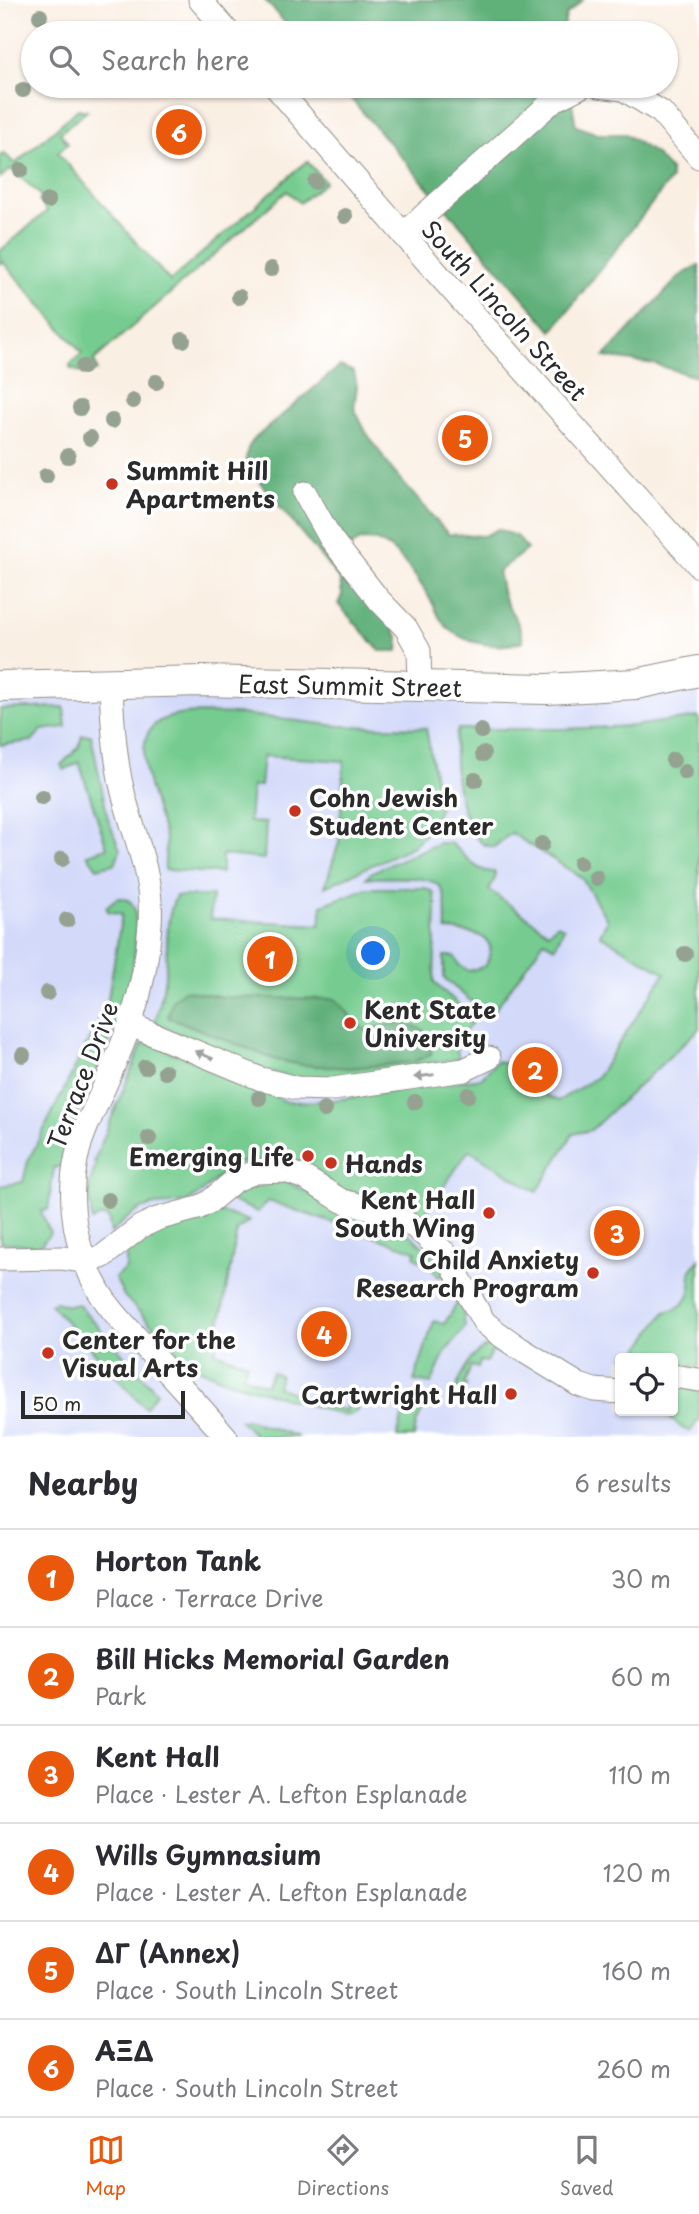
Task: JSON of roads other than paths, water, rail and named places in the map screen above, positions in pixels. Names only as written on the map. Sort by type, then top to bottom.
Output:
[{"type":"main road","name":"East Summit Street","points":[[0,686],[202,681],[547,689],[636,684],[699,671]]},
{"type":"street","points":[[200,0],[218,21]]},
{"type":"street","name":"South Lincoln Street","points":[[285,98],[699,566]]},
{"type":"street","points":[[403,234],[558,98]]},
{"type":"street","points":[[637,98],[661,112],[699,157]]},
{"type":"street","points":[[305,493],[331,540],[379,600],[406,628],[418,651],[420,687]]},
{"type":"street","name":"Terrace Drive","points":[[111,684],[120,780],[147,870],[151,921],[146,969],[131,1025],[86,1128],[73,1176],[75,1229],[84,1261],[112,1310],[226,1437]]},
{"type":"street","points":[[131,1025],[261,1079],[296,1088],[333,1088],[464,1070],[489,1058]]},
{"type":"street","points":[[0,1259],[62,1258],[84,1261],[102,1257],[140,1227],[157,1219],[198,1208],[245,1175],[273,1170],[285,1171],[305,1178],[342,1201],[380,1210],[415,1227],[445,1253],[484,1322],[519,1349],[579,1385],[594,1390],[615,1392]]},
{"type":"street","points":[[678,1377],[699,1380]]},
{"type":"place","name":"ΑΞΔ","points":[[179,132]]},
{"type":"place","name":"ΔΓ (Annex)","points":[[465,438]]},
{"type":"place","name":"Summit Hill Apartments","points":[[112,484]]},
{"type":"place","name":"Cohn Jewish Student Center","points":[[295,811]]},
{"type":"place","name":"Horton Tank","points":[[270,959]]},
{"type":"place","name":"Kent State University","points":[[350,1023]]},
{"type":"place","name":"Bill Hicks Memorial Garden","points":[[535,1070]]},
{"type":"place","name":"Emerging Life","points":[[308,1156]]},
{"type":"place","name":"Hands","points":[[331,1163]]},
{"type":"place","name":"Kent Hall South Wing","points":[[489,1213]]},
{"type":"place","name":"Kent Hall","points":[[617,1233]]},
{"type":"place","name":"Child Anxiety Research Program","points":[[593,1273]]},
{"type":"place","name":"Wills Gymnasium","points":[[324,1334]]},
{"type":"place","name":"Center for the Visual Arts","points":[[48,1353]]},
{"type":"place","name":"Cartwright Hall","points":[[511,1394]]}]
